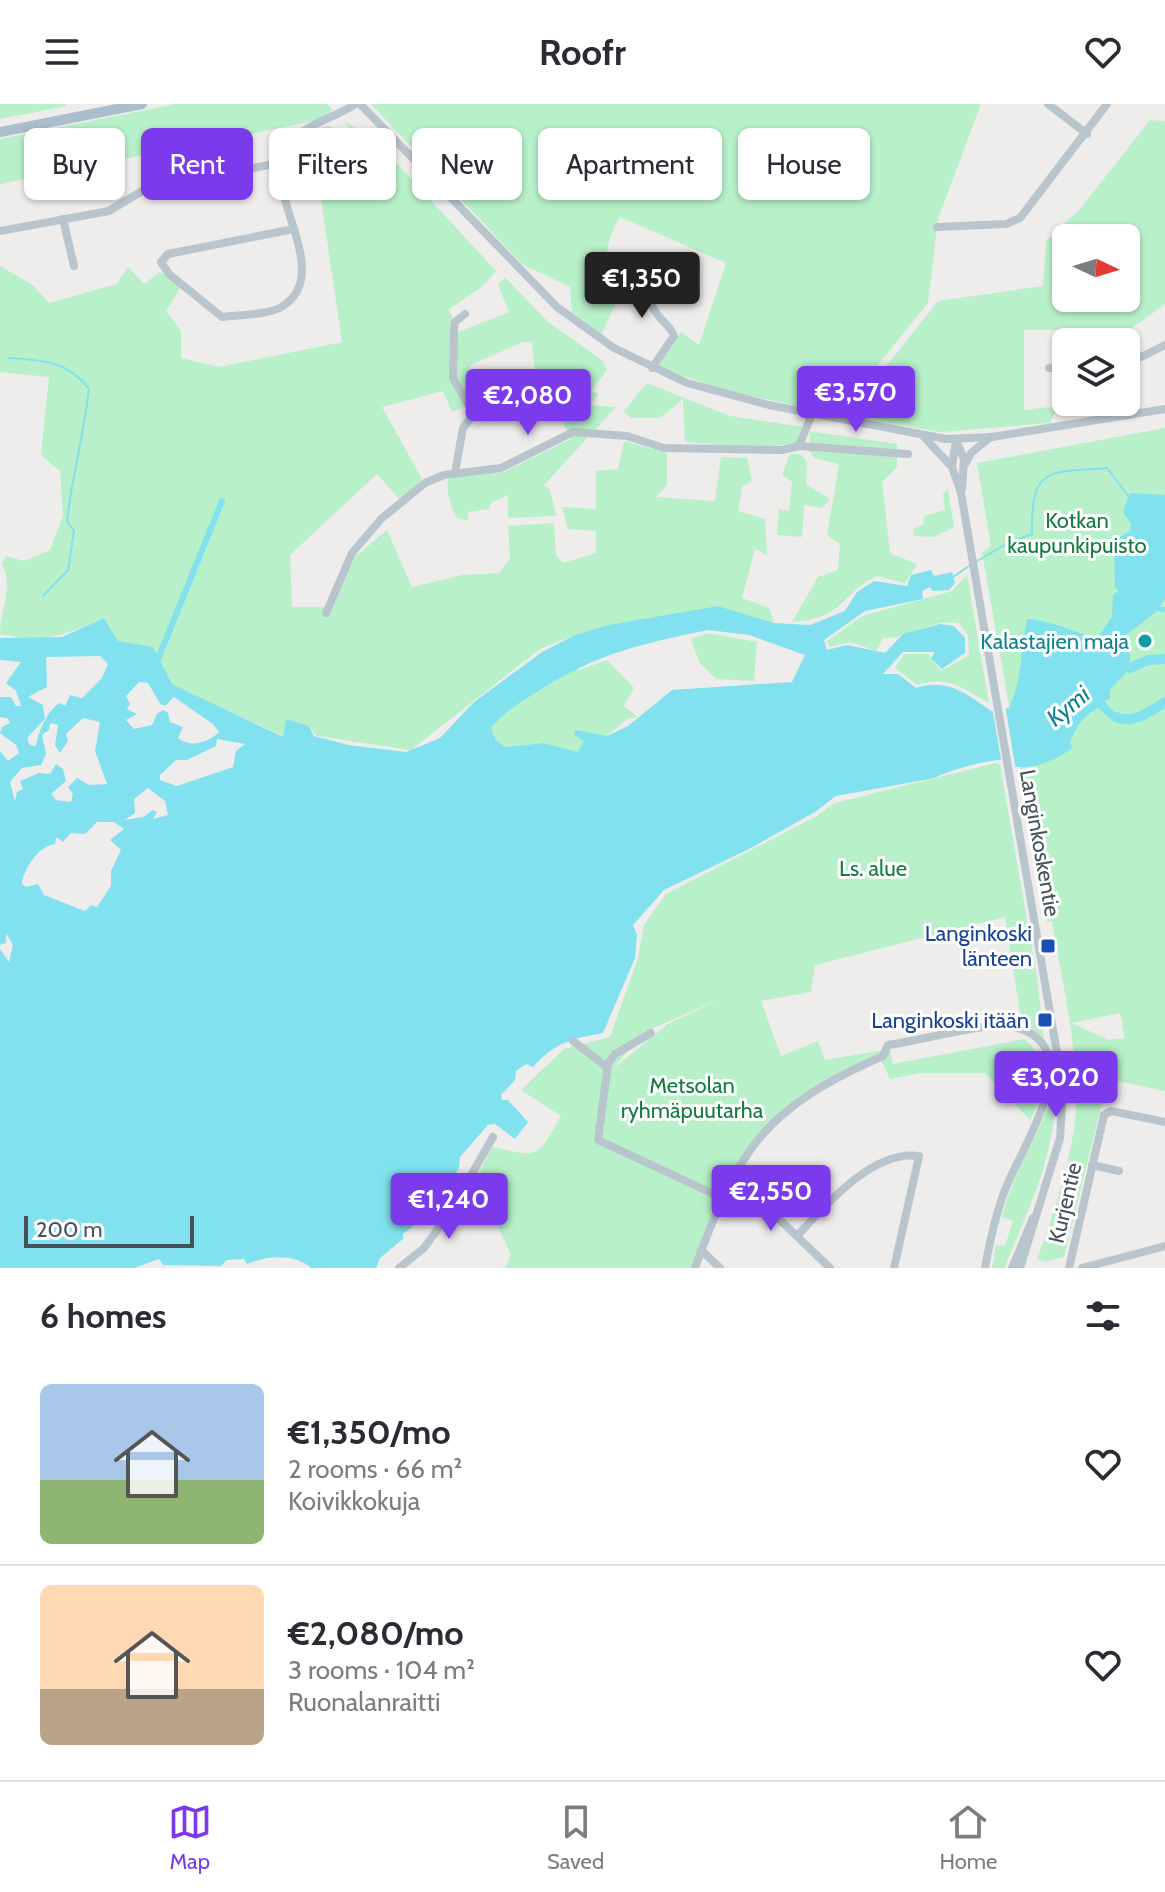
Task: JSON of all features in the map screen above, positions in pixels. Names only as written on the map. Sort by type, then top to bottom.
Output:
[{"type":"main road","points":[[0,132],[142,104]]},
{"type":"street","points":[[313,128],[358,104],[557,307],[602,340],[652,368],[712,391],[923,437],[956,440],[1165,409]]},
{"type":"street","points":[[1048,104],[1087,134]]},
{"type":"street","points":[[937,227],[1015,222],[1026,213],[1107,104]]},
{"type":"street","points":[[0,231],[109,211],[144,190],[269,165]]},
{"type":"street","points":[[287,200],[294,229],[303,273],[297,293],[281,308],[222,317],[169,274],[161,262],[168,254],[294,229]]},
{"type":"street","points":[[63,219],[74,266]]},
{"type":"street","points":[[626,268],[650,297],[655,311],[671,326],[674,336],[652,368]]},
{"type":"street","points":[[455,473],[463,428],[474,414],[453,378],[455,322],[465,314]]},
{"type":"street","points":[[1140,357],[1165,345]]},
{"type":"street","points":[[799,446],[812,414]]},
{"type":"street","points":[[326,613],[352,553],[381,519],[425,483],[455,473],[501,468],[573,432],[627,436],[664,448],[750,452],[799,446],[904,453],[905,433]]},
{"type":"street","points":[[923,437],[952,467]]},
{"type":"street","points":[[963,470],[971,453],[992,437]]},
{"type":"street","name":"Langinkoskentie","points":[[956,440],[952,467],[961,493],[1063,1088],[1060,1138],[1020,1268]]},
{"type":"street","name":"Langinkoskentie","points":[[956,440],[963,453],[961,493]]},
{"type":"street","points":[[695,1268],[720,1197],[776,1118],[835,1077],[883,1056],[888,1045],[1007,1025],[1039,1043],[1045,1052],[1050,1078],[1044,1108],[1005,1188],[985,1268]]},
{"type":"street","points":[[651,1033],[615,1054],[607,1067],[598,1140],[720,1197]]},
{"type":"street","points":[[573,1041],[607,1067]]},
{"type":"street","name":"Kurjentie","points":[[1069,1268],[1107,1113],[1165,1122]]},
{"type":"street","points":[[399,1268],[424,1248],[493,1137]]},
{"type":"street","points":[[797,1236],[863,1173],[893,1159],[919,1156],[894,1268]]},
{"type":"street","points":[[1092,1165],[1119,1171]]},
{"type":"street","points":[[733,1175],[830,1268]]},
{"type":"street","name":"Langinkoskentie","points":[[1012,1268],[1042,1199]]},
{"type":"street","points":[[1082,1268],[1165,1246]]},
{"type":"street","points":[[701,1250],[720,1268]]},
{"type":"street","points":[[1026,1253],[1031,1268]]},
{"type":"green space","points":[[0,104],[66,104],[66,106],[0,119]]},
{"type":"green space","points":[[176,104],[327,104],[333,110],[318,120],[253,133],[253,128],[141,128],[141,156],[125,159],[125,128],[55,128]]},
{"type":"green space","points":[[371,104],[981,104],[938,219],[928,303],[838,414],[723,390],[658,367],[681,332],[699,345],[726,263],[620,217],[611,237],[607,258],[609,278],[618,299],[601,335],[572,312],[570,287],[522,264],[462,200],[522,200],[522,128],[412,128],[412,147]]},
{"type":"green space","points":[[1150,120],[1165,121],[1165,304],[1132,328],[1024,330],[1024,410],[1052,407],[1053,416],[1050,423],[941,432],[847,416],[938,301],[1043,286],[1046,241],[1052,235],[1052,312],[1140,312],[1140,224],[1064,224],[1080,209]]},
{"type":"green space","points":[[24,134],[24,179],[0,184],[0,139]]},
{"type":"green space","points":[[396,163],[412,180],[412,200],[430,200],[496,271],[482,287],[449,309],[458,332],[509,312],[498,285],[505,277],[548,322],[602,360],[607,370],[591,391],[599,394],[590,405],[616,407],[543,486],[550,489],[556,516],[508,518],[508,495],[491,503],[489,509],[468,512],[468,521],[457,518],[452,508],[448,493],[449,477],[504,472],[571,439],[552,399],[486,423],[492,404],[537,392],[532,342],[523,342],[470,365],[476,401],[452,412],[443,391],[382,407],[422,479],[402,502],[377,474],[290,555],[292,607],[333,607],[355,557],[387,530],[412,587],[462,575],[499,573],[510,559],[508,526],[554,523],[556,555],[563,563],[596,553],[596,531],[568,529],[562,507],[596,509],[596,471],[618,469],[624,441],[667,453],[667,485],[656,497],[715,501],[721,457],[747,458],[752,481],[742,487],[738,511],[765,519],[767,555],[755,549],[742,598],[769,608],[774,623],[718,606],[575,635],[540,649],[411,750],[317,736],[309,726],[286,720],[284,737],[172,684],[153,647],[118,641],[104,618],[41,638],[0,634],[7,590],[2,564],[6,556],[24,561],[50,550],[63,516],[60,471],[41,455],[49,377],[0,372],[0,266],[33,285],[49,303],[117,284],[128,267],[144,284],[160,272],[182,285],[166,311],[181,331],[181,358],[219,367],[342,342],[321,200],[396,200]]},
{"type":"green space","points":[[647,383],[730,416],[803,427],[796,443],[759,448],[685,442],[683,399],[660,418],[631,418],[624,411]]},
{"type":"green space","name":"Kotkan kaupunkipuisto","points":[[1165,428],[1165,1091],[1108,1079],[1064,1257],[1045,1262],[1037,1259],[1058,1198],[1073,1135],[1076,1111],[1074,1057],[1052,921],[1047,922],[982,552],[991,546],[977,463]],"holes":[[[1120,1013],[1125,1038],[1108,1040],[1072,1023]]]},
{"type":"green space","points":[[810,431],[897,444],[897,467],[882,482],[890,553],[917,564],[905,583],[877,576],[823,616],[792,622],[818,577],[838,570],[840,544],[827,535],[839,464],[814,458],[809,451]]},
{"type":"green space","points":[[790,454],[800,454],[807,462],[806,484],[830,499],[822,508],[804,505],[802,537],[777,535],[779,509],[789,511],[792,482],[782,475]]},
{"type":"green space","points":[[948,489],[954,527],[934,537],[914,536],[913,529],[923,525],[924,516],[945,510],[943,494]]},
{"type":"green space","points":[[967,575],[989,703],[946,682],[917,685],[895,668],[904,654],[928,654],[941,671],[969,655],[968,635],[959,623],[937,624],[883,638],[876,651],[851,642],[830,647],[827,641],[862,616],[952,591]]},
{"type":"green space","points":[[708,633],[757,642],[754,681],[716,679],[699,662],[691,639]]},
{"type":"green space","points":[[607,660],[634,688],[624,706],[638,717],[627,719],[607,736],[585,740],[578,752],[543,743],[505,747],[495,739],[491,728],[503,713],[576,668],[579,670]]},
{"type":"green space","points":[[996,763],[1000,765],[1037,977],[1044,1038],[1021,1019],[1005,917],[815,965],[811,992],[761,1001],[781,1056],[818,1041],[825,1060],[890,1049],[893,1064],[1024,1039],[1038,1056],[1043,1076],[1039,1099],[1030,1120],[985,1073],[919,1073],[890,1079],[878,1054],[805,1092],[778,1113],[756,1136],[721,1193],[691,1268],[505,1268],[511,1254],[489,1208],[493,1189],[478,1175],[492,1147],[519,1153],[535,1152],[541,1148],[561,1116],[521,1090],[564,1049],[610,1037],[638,958],[644,925],[666,894],[815,817],[835,803]],"holes":[[[727,996],[668,1024],[614,1068],[642,1033]]]},
{"type":"green space","points":[[1055,1082],[1052,1131],[1040,1178],[1004,1268],[992,1268],[996,1245],[1005,1246],[1013,1221],[1002,1217],[1007,1199],[1044,1117]]},
{"type":"water","name":"Kymi","points":[[1130,493],[1165,495],[1165,599],[1160,607],[1165,607],[1165,612],[1157,611],[1121,639],[1130,654],[1130,668],[1110,690],[1110,699],[1104,701],[1117,715],[1112,720],[1098,708],[1093,711],[1075,731],[1070,742],[1072,748],[1040,765],[1018,767],[995,760],[956,769],[935,778],[836,796],[815,812],[751,848],[664,890],[633,925],[637,935],[635,958],[603,1033],[565,1043],[533,1067],[526,1064],[516,1071],[515,1080],[501,1095],[502,1100],[508,1100],[528,1122],[515,1139],[495,1124],[488,1125],[460,1157],[459,1168],[434,1198],[422,1219],[380,1258],[376,1268],[311,1268],[297,1260],[280,1257],[247,1264],[244,1259],[227,1260],[221,1266],[163,1265],[159,1259],[134,1268],[0,1268],[0,949],[9,962],[13,945],[6,933],[6,943],[0,945],[0,751],[8,761],[19,753],[16,745],[0,733],[2,727],[10,723],[7,718],[0,717],[0,697],[11,697],[16,706],[21,706],[16,691],[6,683],[21,662],[0,660],[0,638],[62,637],[104,618],[118,641],[153,647],[172,684],[283,737],[286,719],[309,726],[314,736],[348,745],[406,752],[440,738],[474,702],[542,652],[575,635],[609,625],[718,606],[774,623],[810,625],[845,611],[857,592],[874,581],[907,586],[911,575],[931,570],[934,576],[952,572],[955,583],[949,590],[932,591],[930,587],[922,591],[923,599],[865,611],[824,640],[827,650],[847,645],[885,653],[903,634],[940,624],[954,626],[965,638],[965,653],[942,669],[931,658],[935,652],[903,652],[883,674],[898,674],[916,688],[937,685],[955,689],[991,711],[1009,708],[1013,698],[1027,619],[1061,626],[1094,638],[1094,642],[1112,617],[1113,595],[1119,591],[1115,588],[1114,548],[1118,538],[1130,531],[1131,524],[1123,512]],"holes":[[[708,630],[749,635],[805,655],[792,682],[672,690],[628,726],[607,736],[575,730],[574,735],[584,741],[578,752],[543,743],[505,747],[495,739],[491,728],[520,703],[581,667],[641,645]],[[100,656],[108,664],[102,678],[82,698],[70,695],[65,706],[60,703],[51,710],[36,746],[30,745],[27,738],[45,719],[43,705],[28,697],[47,687],[46,657]],[[139,682],[148,683],[161,705],[166,705],[174,697],[213,724],[219,732],[199,743],[188,743],[178,738],[183,727],[170,722],[168,713],[163,710],[157,714],[152,725],[134,729],[126,720],[137,714],[127,709],[130,704],[126,696]],[[83,718],[100,722],[95,751],[107,784],[89,785],[77,778],[68,787],[73,794],[71,802],[56,800],[51,794],[66,781],[63,769],[56,764],[50,774],[39,773],[20,781],[23,789],[17,792],[15,801],[10,782],[22,768],[41,765],[46,754],[42,735],[49,730],[50,723],[58,725],[55,745],[60,753],[68,741],[66,734]],[[217,739],[245,744],[236,751],[233,767],[177,786],[160,780],[160,775],[176,760],[187,760],[216,746]],[[148,788],[165,801],[168,815],[153,819],[157,812],[153,810],[143,817],[125,820],[135,813],[134,799]],[[97,822],[114,822],[124,829],[110,840],[121,850],[111,871],[111,886],[97,907],[91,905],[85,911],[44,895],[38,884],[26,887],[22,884],[28,866],[37,854],[55,844],[56,837],[63,842],[71,833],[85,834]]]},
{"type":"pier","points":[[1005,704],[1016,771],[1002,765],[992,707]]},
{"type":"waterway","points":[[9,358],[43,361],[63,367],[89,389],[67,521],[74,531],[68,570],[43,596]]},
{"type":"waterway","points":[[977,561],[1010,542],[1032,534],[1035,495],[1047,477],[1070,471],[1107,468],[1129,497]]},
{"type":"waterway","points":[[158,659],[222,501]]},
{"type":"waterway","points":[[953,577],[972,564]]},
{"type":"waterway","points":[[1130,668],[1148,660],[1165,659]]},
{"type":"waterway","points":[[1116,717],[1135,718],[1165,702]]},
{"type":"place","name":"Kalastajien maja","points":[[1145,641]]},
{"type":"place","name":"Langinkoski länteen","points":[[1048,946]]},
{"type":"place","name":"Langinkoski itään","points":[[1045,1020]]},
{"type":"park label","name":"Ls. alue","points":[[873,868]]},
{"type":"park label","name":"Metsolan ryhmäpuutarha","points":[[692,1098]]}]
